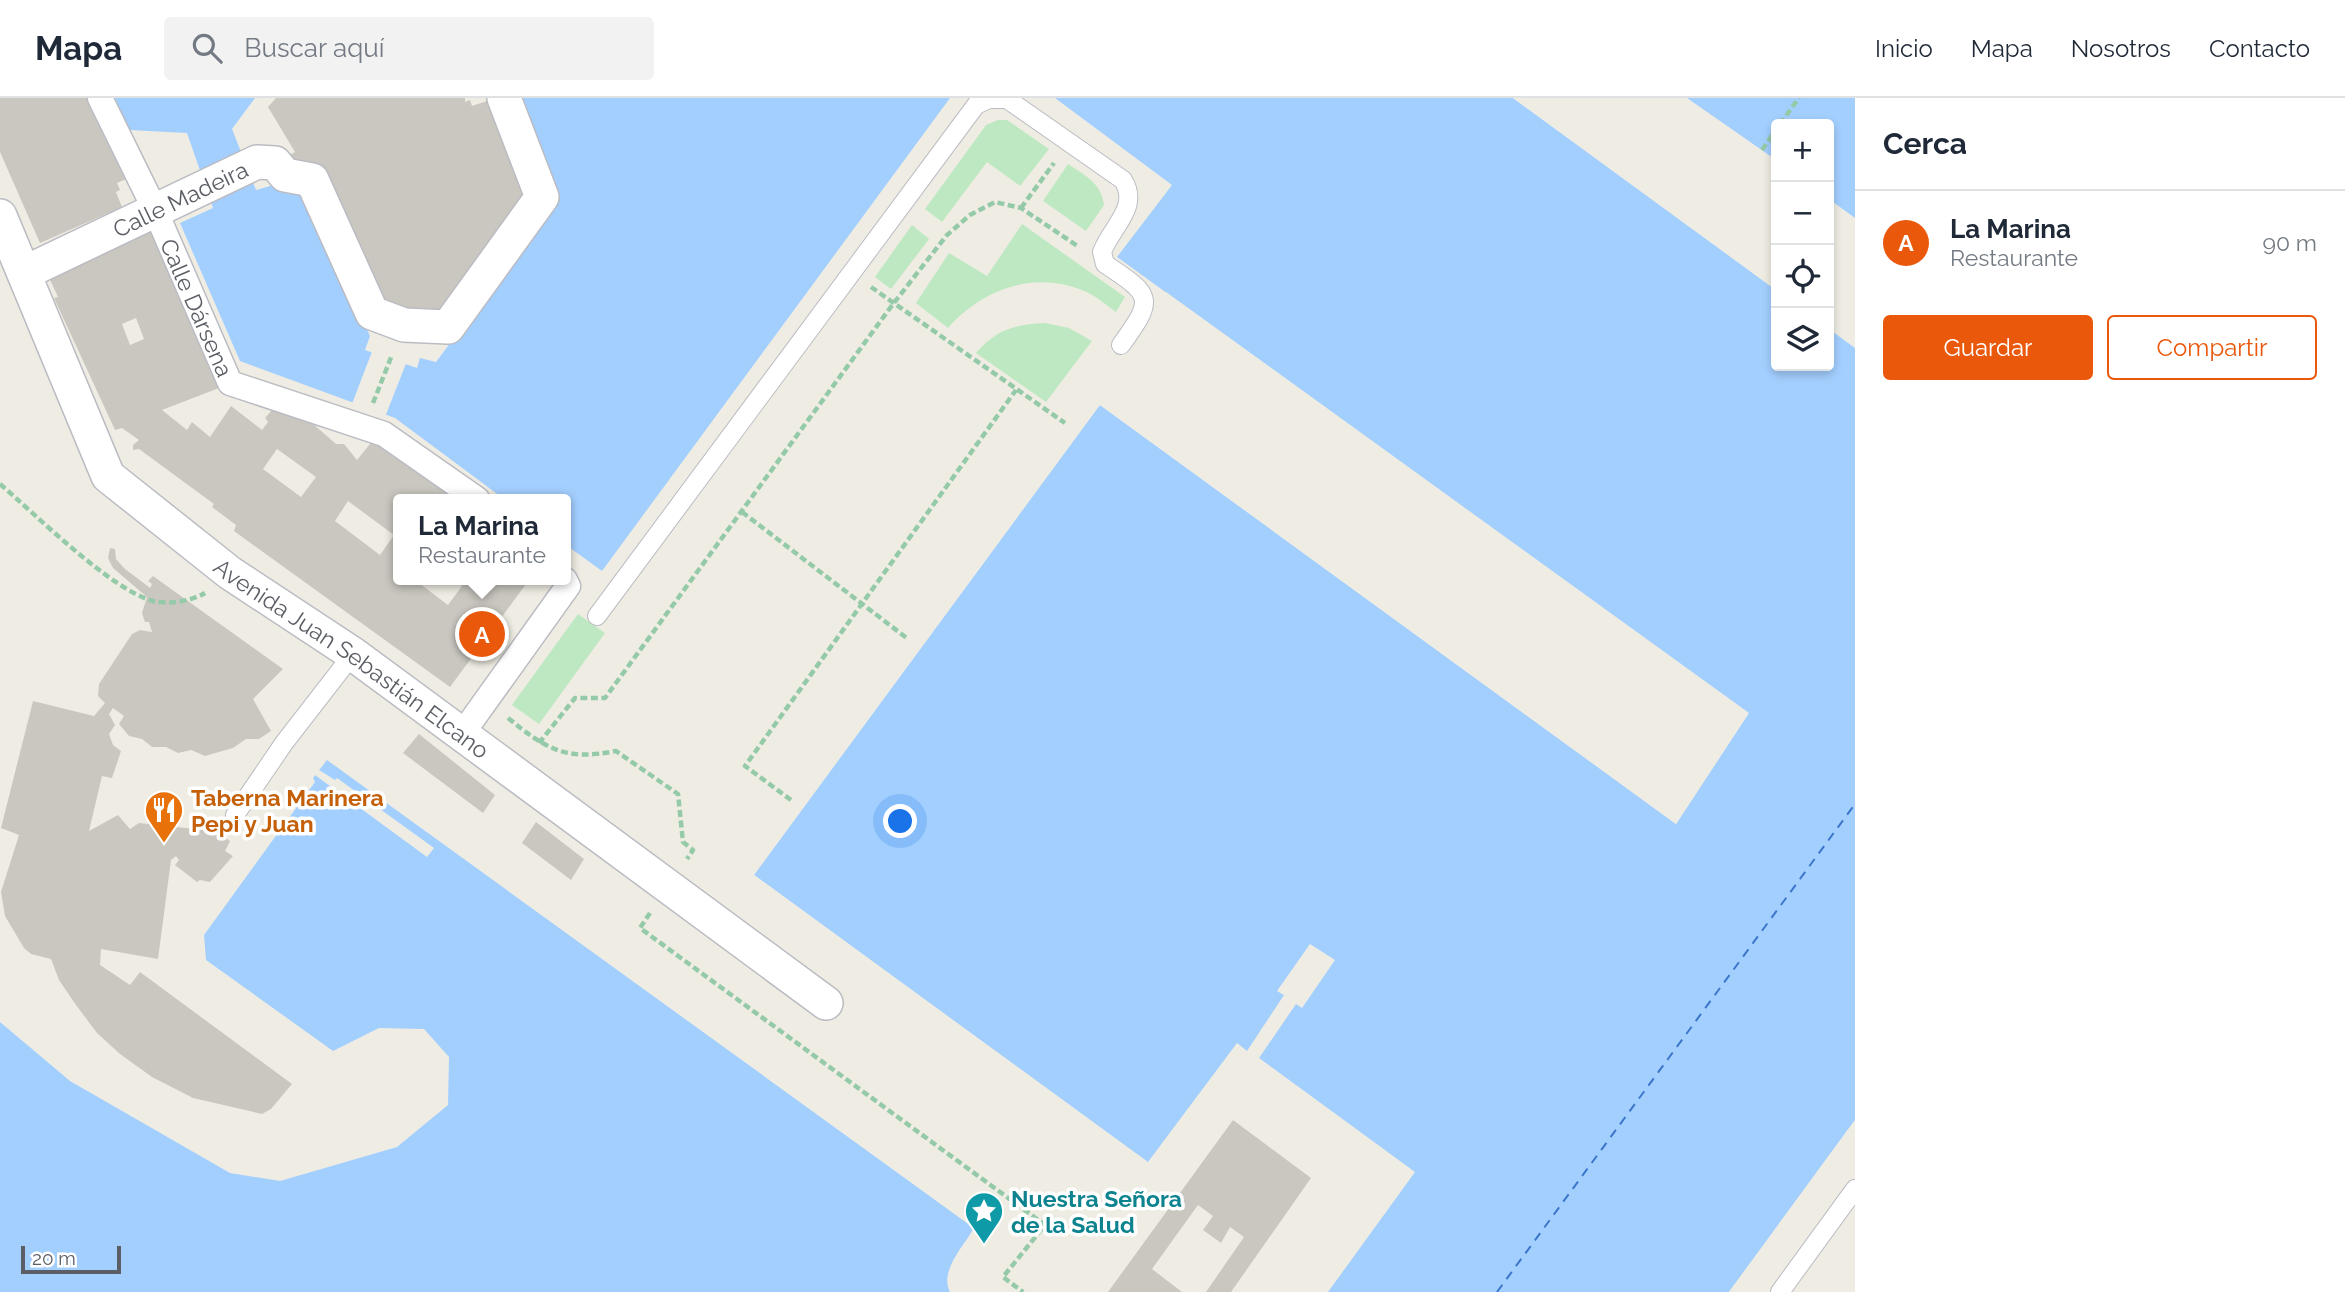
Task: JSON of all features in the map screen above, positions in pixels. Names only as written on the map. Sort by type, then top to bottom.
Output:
[{"type":"street","name":"Calle Dársena","points":[[100,98],[155,210],[230,383],[384,434],[470,494]]},
{"type":"street","name":"Calle Madeira","points":[[24,273],[257,162],[275,163],[285,175],[312,180],[372,313],[404,325],[448,327],[542,197],[504,98]]},
{"type":"street","name":"Avenida Juan Sebastián Elcano","points":[[0,216],[108,476],[230,573],[353,654],[826,1003]]},
{"type":"street","points":[[462,734],[568,585]]},
{"type":"lane","points":[[597,616],[976,105],[989,99],[1007,99],[1123,180],[1130,192],[1129,205],[1102,252],[1105,264],[1143,293],[1146,302],[1144,312],[1121,345]]},
{"type":"lane","points":[[234,815],[284,743],[353,654]]},
{"type":"lane","points":[[1780,1292],[1855,1189]]},
{"type":"path","points":[[1784,119],[1799,98]]},
{"type":"path","points":[[1762,150],[1771,137]]},
{"type":"path","points":[[1021,208],[1069,143]]},
{"type":"path","points":[[539,743],[575,698],[605,698],[893,304],[947,235],[970,215],[995,202],[1021,208],[1086,252],[1102,252]]},
{"type":"path","points":[[852,272],[893,304],[1065,424]]},
{"type":"path","points":[[370,411],[394,348]]},
{"type":"path","points":[[791,800],[746,766],[1016,390]]},
{"type":"path","points":[[0,484],[128,591],[155,601],[196,598],[230,573]]},
{"type":"path","points":[[742,512],[908,639]]},
{"type":"green space","points":[[1007,120],[1049,149],[1020,186],[987,162],[942,222],[925,209],[986,125]]},
{"type":"green space","points":[[1068,164],[1092,181],[1102,197],[1104,205],[1086,231],[1043,201]]},
{"type":"green space","points":[[1022,224],[1125,297],[1116,312],[1084,291],[1046,282],[1010,287],[993,294],[962,314],[948,328],[916,303],[949,253],[987,276]]},
{"type":"green space","points":[[912,225],[929,239],[891,289],[875,277]]},
{"type":"green space","points":[[1045,323],[1069,328],[1092,341],[1046,402],[976,353],[999,333],[1024,325]]},
{"type":"green space","points":[[578,614],[605,633],[539,724],[512,705]]},
{"type":"water","points":[[115,98],[255,98],[232,129],[256,190],[270,186],[305,190],[370,336],[365,350],[417,368],[420,358],[436,362],[556,201],[514,98],[950,98],[602,571],[571,549],[571,494],[497,494],[395,418],[240,361],[180,223],[213,208],[187,133],[129,130]]},
{"type":"water","points":[[1055,98],[1513,98],[1771,286],[1771,371],[1834,371],[1834,333],[1855,348],[1855,1120],[1729,1292],[1328,1292],[1415,1172],[1259,1058],[1296,1004],[1302,1008],[1335,960],[1310,944],[1277,991],[1284,995],[1247,1051],[1237,1043],[1148,1162],[754,875],[1100,405],[1676,824],[1748,714],[1117,257],[1172,185]]},
{"type":"water","points":[[1687,98],[1855,98],[1855,218],[1834,203],[1834,119],[1771,119],[1771,157]]},
{"type":"water","points":[[327,760],[974,1228],[950,1267],[947,1284],[950,1292],[0,1292],[0,1022],[70,1081],[230,1173],[280,1181],[397,1147],[448,1105],[449,1057],[424,1029],[379,1028],[333,1051],[206,960],[204,935],[315,782],[313,778]]},
{"type":"pier","points":[[1513,98],[1519,98],[1771,282],[1771,286]]},
{"type":"pier","points":[[1166,292],[1749,713],[1676,824],[1100,405],[1102,402],[1675,819],[1744,714],[1165,295]]},
{"type":"pier","points":[[373,349],[407,361],[385,417],[352,404]]},
{"type":"pier","points":[[319,770],[335,780],[337,778],[434,848],[427,857],[315,775]]},
{"type":"pier","points":[[754,875],[1069,1105],[1067,1108],[752,878]]},
{"type":"pier","points":[[662,998],[976,1225],[974,1228],[660,1000]]},
{"type":"pier","points":[[1855,1120],[1849,1134],[1734,1292],[1729,1292]]},
{"type":"building","points":[[0,98],[99,98],[133,176],[117,183],[120,190],[116,192],[122,207],[40,243],[0,152]]},
{"type":"building","points":[[276,98],[465,98],[465,102],[470,100],[472,106],[490,100],[535,190],[448,318],[376,312],[299,175],[290,155],[295,152],[268,107]]},
{"type":"building","points":[[150,228],[219,388],[162,410],[187,430],[192,422],[210,437],[231,406],[262,430],[268,422],[265,418],[278,403],[305,417],[336,444],[344,444],[357,460],[374,439],[449,494],[393,494],[393,534],[348,501],[335,521],[380,555],[393,536],[393,585],[422,585],[448,605],[461,585],[525,585],[450,687],[234,531],[236,525],[212,507],[214,504],[139,449],[133,450],[133,445],[139,440],[122,428],[115,430],[54,298],[58,297],[47,273],[72,267],[129,242],[128,238]],"holes":[[[136,318],[144,339],[130,345],[122,324]],[[277,449],[316,477],[301,497],[263,469]]]},
{"type":"building","points":[[110,548],[115,549],[116,559],[125,569],[150,588],[152,584],[148,581],[153,576],[283,669],[253,699],[271,731],[259,739],[246,739],[233,748],[205,756],[191,750],[178,753],[166,747],[152,747],[142,739],[129,736],[119,724],[124,716],[113,708],[109,714],[115,725],[109,734],[113,745],[121,751],[112,778],[102,776],[89,831],[118,815],[130,829],[139,823],[195,829],[201,820],[230,841],[225,851],[233,856],[210,882],[197,882],[175,865],[179,860],[176,856],[171,860],[158,959],[101,949],[100,965],[130,985],[140,972],[292,1084],[271,1109],[262,1114],[193,1098],[152,1077],[120,1054],[97,1033],[76,1005],[59,980],[51,959],[31,954],[24,948],[5,916],[1,892],[19,835],[1,828],[33,701],[94,716],[105,703],[98,696],[99,684],[132,634],[140,630],[152,632],[142,613],[147,597],[113,568],[108,558]]},
{"type":"building","points":[[419,734],[495,795],[483,813],[403,753]]},
{"type":"building","points":[[536,822],[584,859],[571,880],[522,843]]},
{"type":"building","points":[[1233,1120],[1311,1178],[1231,1292],[1206,1292],[1244,1237],[1230,1227],[1221,1243],[1203,1230],[1213,1216],[1198,1205],[1152,1269],[1182,1292],[1108,1292]]},
{"type":"ferry route","points":[[1497,1292],[1855,804]]},
{"type":"place","name":"La Marina","points":[[482,634]]},
{"type":"place","name":"Taberna Marinera Pepi y Juan","points":[[164,844]]},
{"type":"place","name":"Nuestra Señora de la Salud","points":[[984,1245]]}]
